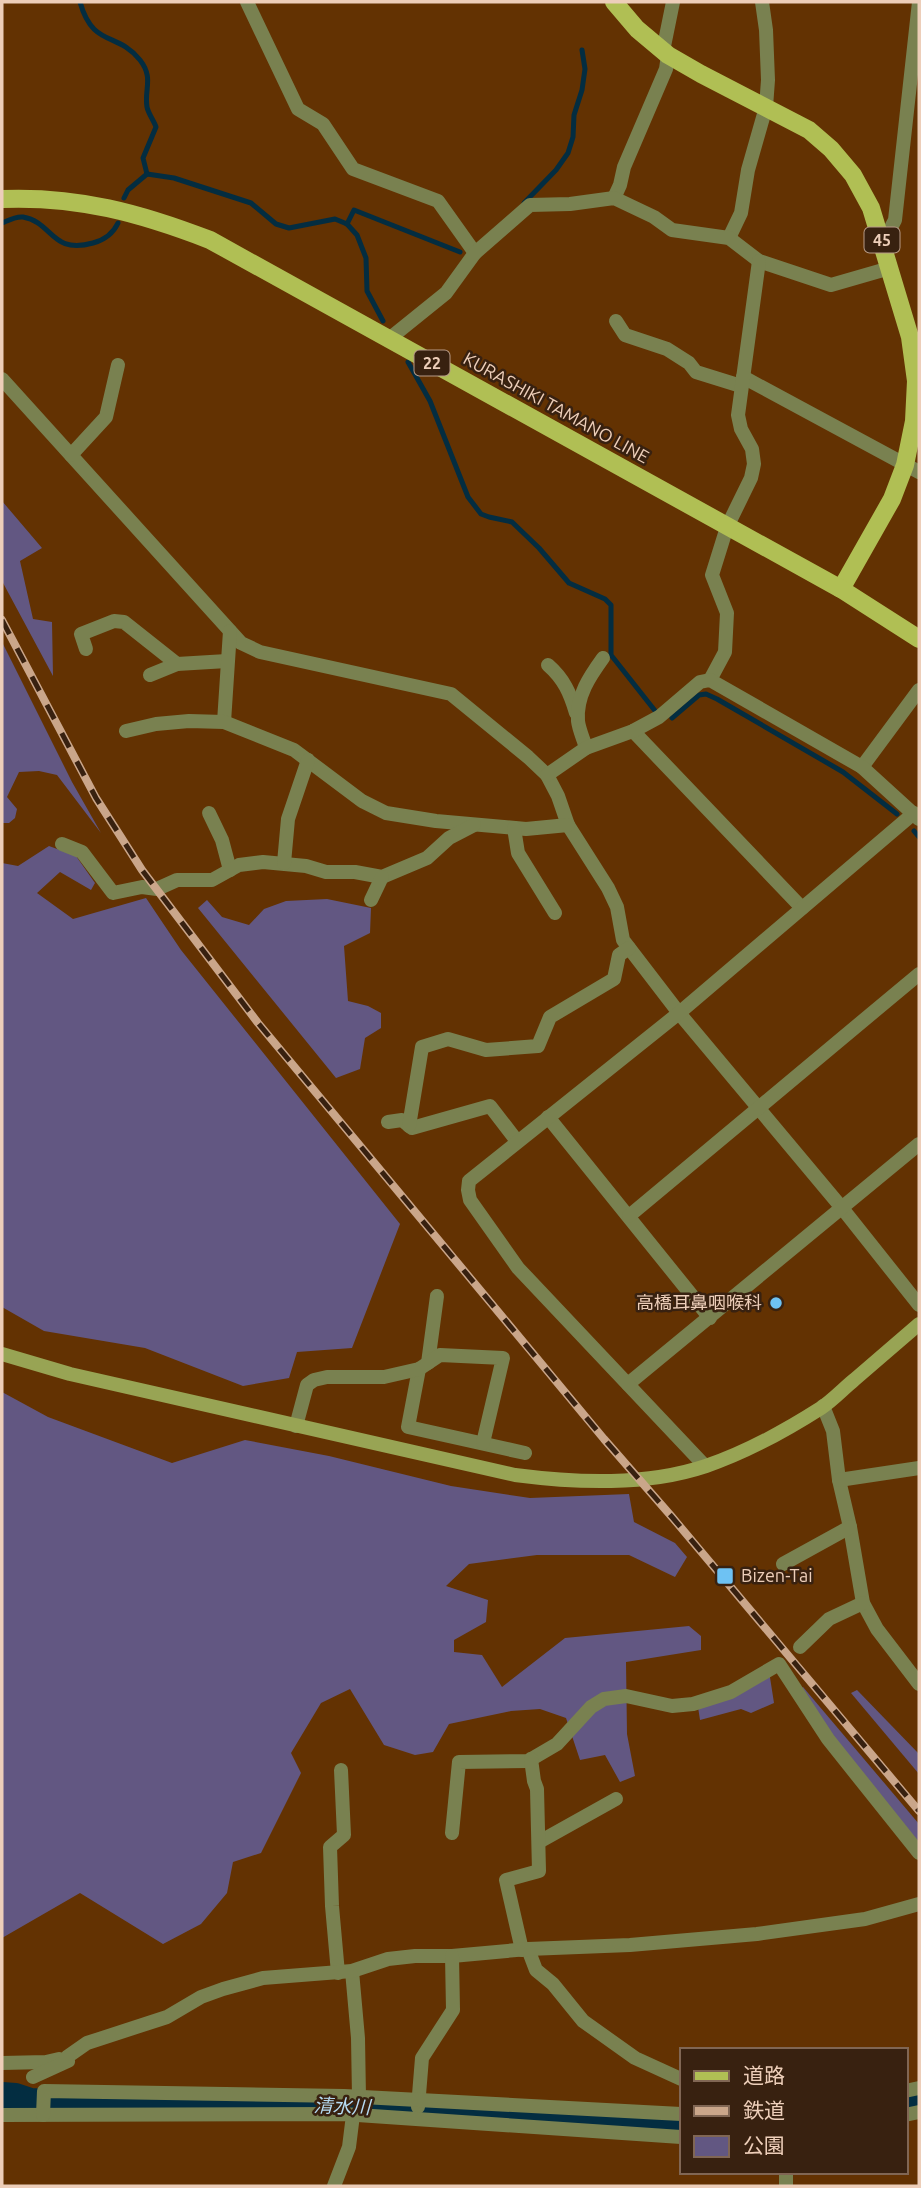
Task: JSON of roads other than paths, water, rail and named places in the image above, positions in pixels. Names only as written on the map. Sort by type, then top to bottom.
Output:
[{"type":"main road","name":"45","points":[[614,2],[637,29],[666,53],[808,130],[831,149],[853,175],[872,208],[915,337],[912,468],[841,589]]},
{"type":"main road","name":"KURASHIKI TAMANO LINE","points":[[2,199],[63,200],[134,213],[210,240],[841,589],[919,639]]},
{"type":"street","points":[[247,2],[298,108],[323,124],[353,169],[438,201],[475,253]]},
{"type":"street","points":[[614,198],[624,167],[666,69],[673,2]]},
{"type":"street","points":[[729,238],[741,213],[748,170],[766,107],[768,80],[762,2]]},
{"type":"street","points":[[883,243],[895,220],[919,2]]},
{"type":"street","points":[[389,339],[446,293],[475,253],[530,205],[570,204],[614,198],[654,217],[672,230],[729,238],[759,261],[831,285],[890,268]]},
{"type":"street","points":[[710,680],[726,652],[727,613],[712,575],[727,527],[751,478],[754,464],[752,449],[741,429],[738,415],[759,261]]},
{"type":"street","points":[[616,321],[625,335],[667,349],[689,363],[696,372],[742,382],[912,468]]},
{"type":"street","points":[[71,455],[106,417],[118,365]]},
{"type":"street","points":[[2,379],[241,643],[260,652],[451,694],[547,775],[568,825],[617,907],[623,940],[679,1013],[842,1208],[919,1305]]},
{"type":"street","points":[[86,649],[81,634],[114,621],[124,622],[177,664]]},
{"type":"street","points":[[224,722],[230,631]]},
{"type":"street","points":[[578,721],[580,700],[588,678],[604,658]]},
{"type":"street","points":[[150,675],[177,664],[227,661]]},
{"type":"street","points":[[548,665],[560,676],[569,690],[586,748]]},
{"type":"street","points":[[547,775],[586,748],[633,731],[659,717],[700,682],[710,680],[862,767],[917,816],[802,908],[679,1013],[469,1181],[470,1200],[518,1268],[705,1466]]},
{"type":"street","points":[[862,767],[919,690]]},
{"type":"street","points":[[126,731],[156,724],[224,722],[294,750],[362,801],[386,813],[514,828],[568,825]]},
{"type":"street","points":[[633,731],[802,908]]},
{"type":"street","points":[[284,863],[288,819],[308,760]]},
{"type":"street","points":[[209,813],[222,840],[230,870]]},
{"type":"street","points":[[62,844],[82,852],[113,893],[142,887],[157,889],[177,880],[212,880],[239,865],[284,863],[326,872],[355,872],[382,877],[427,858],[449,838],[474,825]]},
{"type":"street","points":[[514,828],[518,853],[555,913]]},
{"type":"street","points":[[372,900],[382,877]]},
{"type":"street","points":[[410,1126],[422,1047],[448,1039],[486,1050],[538,1045],[550,1017],[614,979],[619,955],[629,948]]},
{"type":"street","points":[[629,1216],[919,974]]},
{"type":"street","points":[[388,1122],[402,1121],[412,1128],[490,1105],[517,1141]]},
{"type":"street","points":[[548,1117],[710,1318]]},
{"type":"street","points":[[628,1384],[919,1144]]},
{"type":"street","points":[[437,1296],[408,1426],[525,1453]]},
{"type":"street","points":[[2,1354],[70,1374],[515,1475],[582,1480],[647,1479],[705,1466],[756,1446],[823,1406],[919,1324]]},
{"type":"street","points":[[296,1426],[307,1385],[314,1380],[327,1377],[384,1377],[423,1366],[440,1355],[503,1358],[483,1443]]},
{"type":"street","points":[[823,1406],[833,1431],[839,1480],[863,1603],[883,1638],[919,1684]]},
{"type":"street","points":[[839,1480],[919,1469]]},
{"type":"street","points":[[783,1564],[850,1527]]},
{"type":"street","points":[[800,1647],[829,1619],[863,1603]]},
{"type":"street","points":[[452,1833],[459,1762],[489,1763],[531,1759],[557,1744],[591,1707],[604,1699],[626,1696],[672,1706],[692,1704],[731,1692],[779,1664],[828,1739],[919,1853]]},
{"type":"street","points":[[531,1759],[537,1789],[539,1871],[506,1880],[525,1949],[536,1970],[553,1984],[583,2021],[635,2058],[680,2079]]},
{"type":"street","points":[[341,1770],[344,1835],[330,1847],[332,1906],[358,2038],[359,2097]]},
{"type":"street","points":[[538,1842],[616,1799]]},
{"type":"street","points":[[2,2063],[46,2062],[67,2057],[87,2043],[167,2017],[201,1997],[263,1978],[345,1972],[388,1959],[415,1956],[630,1945],[757,1934],[865,1919],[919,1904]]},
{"type":"street","points":[[418,2109],[422,2058],[453,2010],[452,1956]]},
{"type":"street","points":[[2,2069],[33,2077],[68,2061],[67,2057]]},
{"type":"street","points":[[33,2077],[43,2103]]},
{"type":"street","points":[[2,2115],[43,2103],[359,2097],[418,2109],[680,2137]]},
{"type":"street","points":[[43,2103],[353,2115],[418,2109],[680,2114]]},
{"type":"street","points":[[334,2186],[349,2147],[353,2115]]},
{"type":"waterway","points":[[80,2],[85,17],[92,26],[99,33],[131,51],[147,72],[146,101],[156,127],[143,158],[147,174],[174,178],[251,203],[276,224],[289,228],[335,219],[347,224],[357,235],[366,258],[367,291],[383,321]]},
{"type":"waterway","points":[[524,203],[556,170],[568,153],[585,69],[582,50]]},
{"type":"waterway","points":[[124,198],[128,190],[147,174]]},
{"type":"waterway","points":[[347,224],[354,210],[460,252]]},
{"type":"waterway","points":[[2,223],[23,217],[41,225],[60,241],[79,246],[104,238],[118,223]]},
{"type":"waterway","points":[[408,362],[430,401],[468,497],[481,514],[512,522],[569,583],[605,599],[611,605],[611,655],[656,712]]},
{"type":"waterway","points":[[672,718],[699,695],[706,694],[843,772],[897,814]]},
{"type":"waterway","points":[[914,831],[919,837]]},
{"type":"waterway","name":"清水川","points":[[2,2097],[30,2103],[347,2105],[680,2126]]},
{"type":"waterway","name":"清水川","points":[[907,2104],[919,2102]]},
{"type":"railway","points":[[2,620],[96,798],[142,870],[258,1023],[604,1439],[919,1811]]},
{"type":"place","name":"高橋耳鼻咽喉科","points":[[776,1303]]},
{"type":"place","name":"Bizen-Tai","points":[[725,1576]]}]
